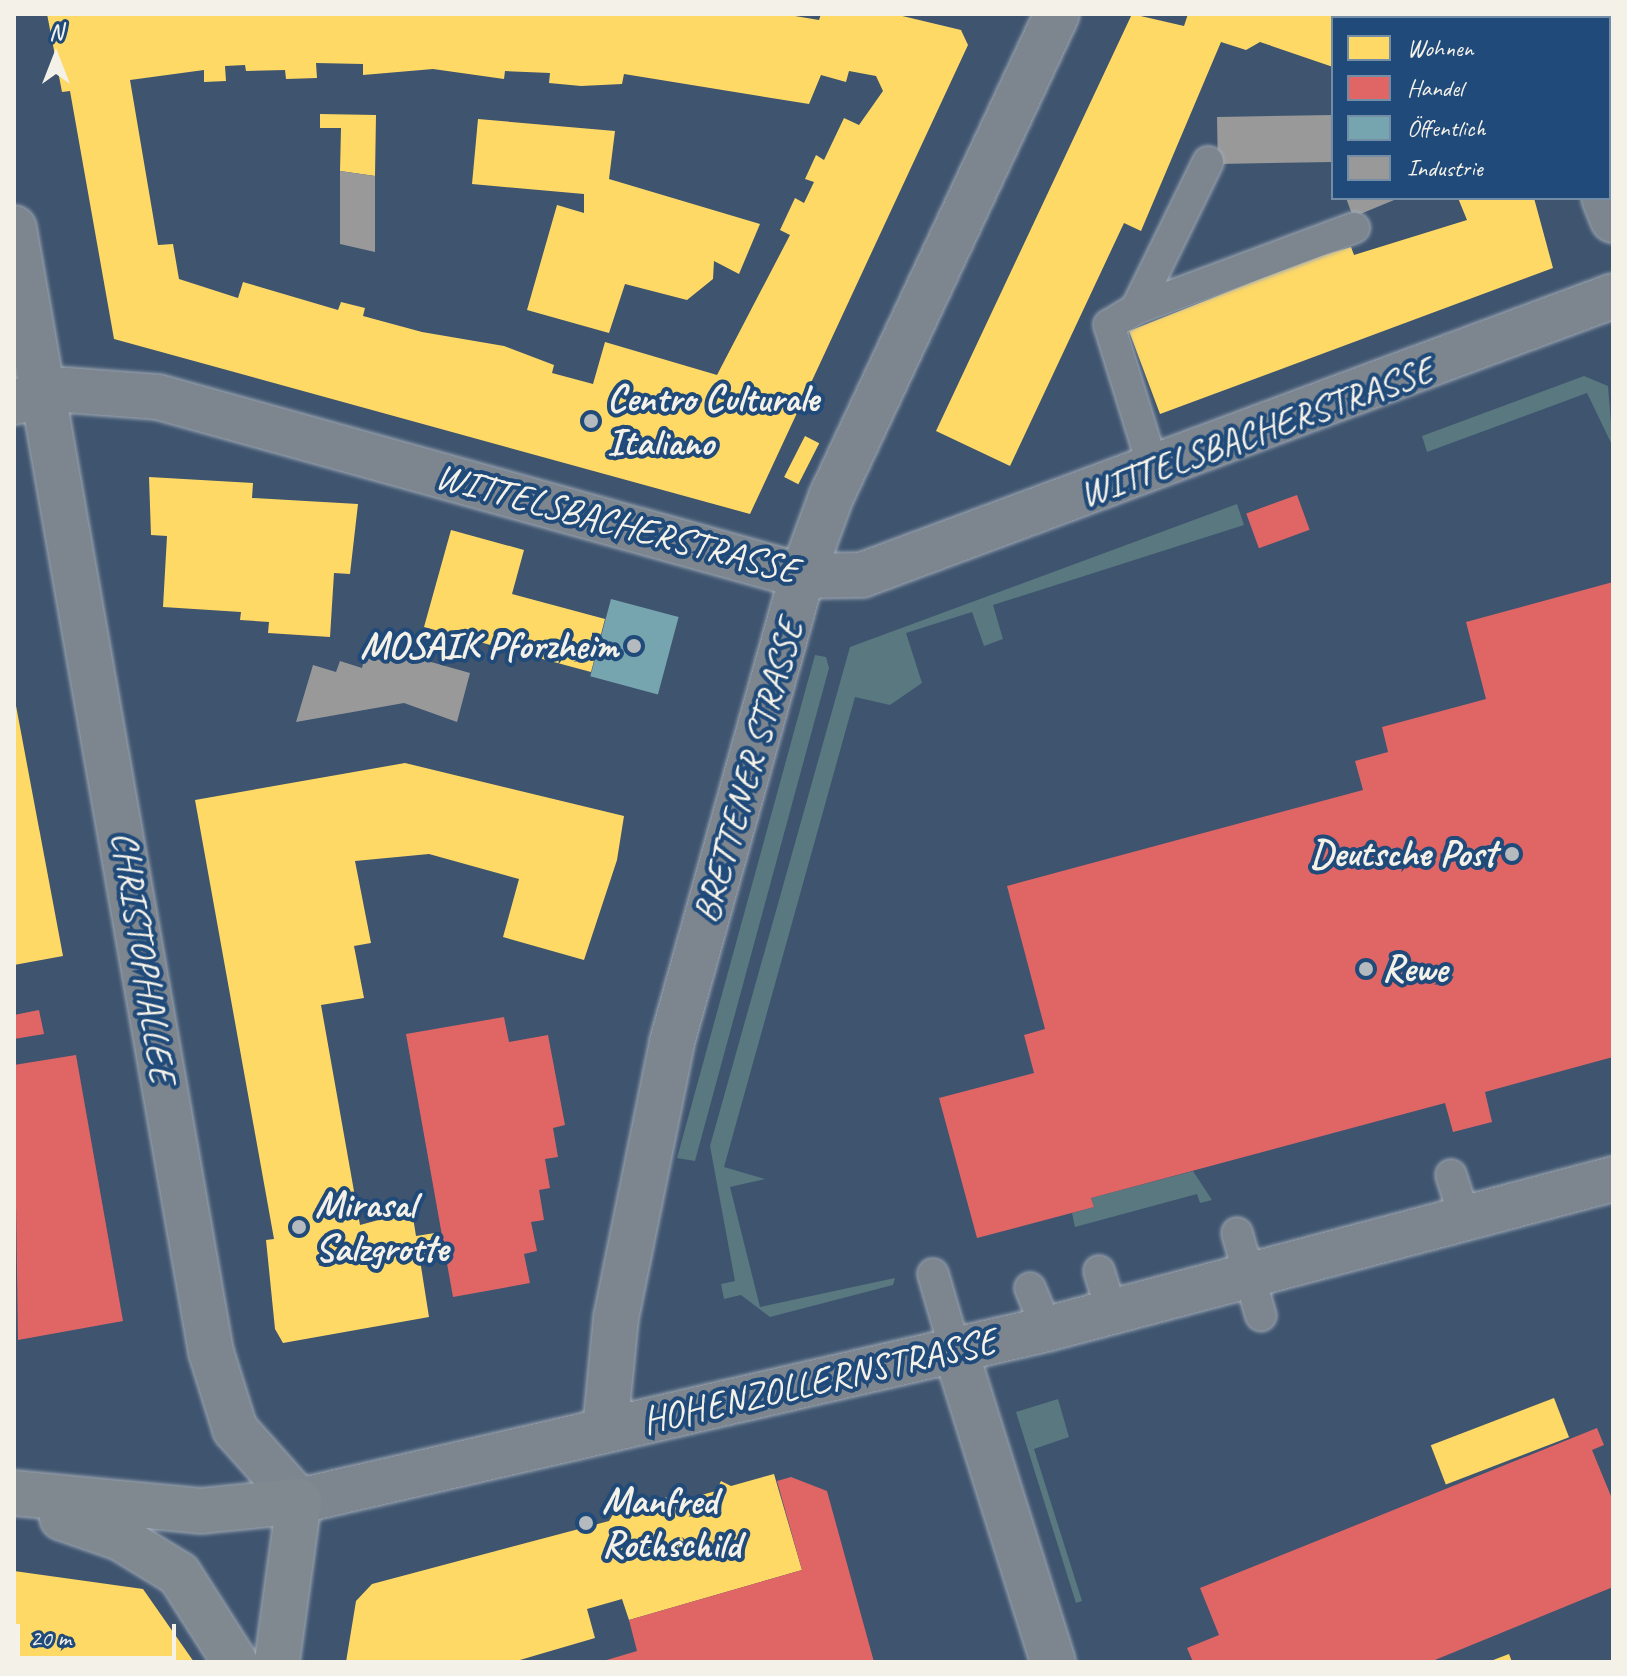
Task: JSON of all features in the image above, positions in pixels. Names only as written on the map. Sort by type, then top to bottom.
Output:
[{"type":"main road","name":"HOHENZOLLERNSTRASSE","points":[[14,1493],[201,1511],[299,1501]]},
{"type":"main road","points":[[14,1501],[120,1538],[165,1563],[208,1610],[235,1662]]},
{"type":"main road","points":[[277,1662],[299,1501]]},
{"type":"street","name":"BRETTENER STRASSE","points":[[605,1430],[616,1318],[672,1042],[802,576],[831,497],[1055,14]]},
{"type":"street","points":[[1605,200],[1613,220]]},
{"type":"street","name":"CHRISTOPHALLEE","points":[[14,228],[29,398],[211,1352],[235,1429],[299,1501]]},
{"type":"street","name":"WITTELSBACHERSTRASSE","points":[[29,398],[158,397],[802,576],[880,571],[1613,296]]},
{"type":"street","name":"HOHENZOLLERNSTRASSE","points":[[299,1501],[1112,1313],[1256,1296],[1465,1219],[1613,1179]]},
{"type":"street","points":[[955,1349],[1053,1662]]},
{"type":"lane","points":[[1136,309],[1208,162]]},
{"type":"lane","points":[[1154,470],[1109,325],[1136,309],[1354,228]]},
{"type":"lane","points":[[1451,1175],[1465,1219]]},
{"type":"lane","points":[[1237,1233],[1256,1296]]},
{"type":"lane","points":[[1099,1271],[1112,1313]]},
{"type":"lane","points":[[933,1274],[955,1349]]},
{"type":"lane","points":[[1030,1288],[1047,1329]]},
{"type":"green space","points":[[1584,376],[1608,386],[1613,447],[1587,393],[1427,452],[1422,436]]},
{"type":"green space","points":[[1237,504],[1244,525],[993,605],[1003,639],[984,646],[972,612],[906,633],[922,683],[890,705],[855,697],[724,1167],[765,1179],[730,1187],[760,1307],[895,1278],[893,1285],[770,1317],[741,1295],[724,1299],[721,1284],[735,1281],[710,1146],[850,647]]},
{"type":"green space","points":[[815,655],[826,657],[829,668],[695,1161],[677,1158]]},
{"type":"green space","points":[[1193,1171],[1212,1200],[1200,1203],[1197,1194],[1075,1227],[1072,1213],[1094,1207],[1091,1198]]},
{"type":"green space","points":[[1058,1399],[1069,1437],[1034,1449],[1082,1601],[1076,1603],[1016,1412]]},
{"type":"building: Wohnen","points":[[47,14],[783,14],[819,20],[821,14],[894,14],[961,30],[968,45],[750,514],[114,339],[70,91],[62,92]],"holes":[[[316,63],[363,64],[363,75],[433,69],[504,79],[505,71],[550,73],[549,83],[581,86],[622,84],[624,74],[809,104],[821,75],[846,82],[849,71],[876,76],[883,91],[859,125],[844,118],[824,160],[816,155],[805,179],[814,182],[804,203],[795,198],[780,230],[790,235],[717,375],[605,342],[593,384],[552,373],[554,365],[504,346],[422,332],[363,316],[365,308],[341,302],[338,310],[243,282],[238,298],[179,279],[173,244],[158,245],[130,80],[204,70],[204,82],[226,81],[225,66],[245,65],[246,71],[285,70],[286,79],[317,78]]]},
{"type":"building: Wohnen","points":[[1132,14],[1184,26],[1188,14],[1370,16],[1331,16],[1331,66],[1260,42],[1246,50],[1221,42],[1141,231],[1124,223],[1010,466],[936,431]]},
{"type":"building: Wohnen","points":[[320,114],[376,115],[375,176],[340,171],[341,128],[320,128]]},
{"type":"building: Wohnen","points":[[478,119],[615,131],[609,179],[760,224],[739,274],[714,261],[713,279],[687,300],[625,284],[609,333],[527,310],[557,205],[584,213],[584,194],[472,184]]},
{"type":"building: Wohnen","points":[[1459,200],[1535,200],[1553,268],[1160,414],[1129,331],[1313,258],[1351,247],[1354,255],[1467,220]]},
{"type":"building: Wohnen","points":[[805,436],[819,443],[798,484],[784,477]]},
{"type":"building: Wohnen","points":[[149,477],[253,483],[252,498],[358,504],[350,574],[334,573],[330,637],[268,633],[269,622],[240,620],[241,612],[163,607],[167,536],[151,535]]},
{"type":"building: Wohnen","points":[[451,530],[524,550],[512,594],[605,619],[591,672],[424,627]]},
{"type":"building: Wohnen","points":[[14,695],[63,956],[14,965]]},
{"type":"building: Wohnen","points":[[405,763],[624,816],[617,860],[584,960],[503,937],[519,879],[429,854],[355,861],[371,943],[354,946],[364,998],[321,1005],[360,1225],[412,1211],[416,1236],[435,1233],[439,1257],[420,1260],[429,1317],[283,1343],[275,1329],[266,1240],[274,1239],[195,800]]},
{"type":"building: Wohnen","points":[[1554,1398],[1569,1437],[1446,1485],[1431,1445]]},
{"type":"building: Wohnen","points":[[774,1474],[802,1570],[629,1620],[622,1599],[587,1609],[595,1638],[513,1662],[346,1662],[356,1601],[372,1584],[609,1521],[615,1511],[625,1517],[661,1507],[666,1497],[676,1502],[716,1491],[721,1481],[731,1486]]},
{"type":"building: Wohnen","points":[[14,1571],[143,1589],[194,1662],[14,1662]]},
{"type":"building: Wohnen","points":[[1509,1654],[1512,1662],[1488,1662]]},
{"type":"building: Handel","points":[[1297,495],[1310,530],[1259,548],[1246,513]]},
{"type":"building: Handel","points":[[1613,582],[1613,1057],[1485,1092],[1492,1122],[1453,1132],[1445,1103],[1091,1198],[1094,1207],[977,1238],[939,1098],[1034,1073],[1024,1035],[1045,1029],[1007,886],[1363,790],[1355,761],[1388,752],[1382,727],[1486,699],[1466,622]]},
{"type":"building: Handel","points":[[39,1010],[44,1034],[14,1039],[14,1015]]},
{"type":"building: Handel","points":[[504,1017],[509,1042],[548,1035],[565,1125],[553,1128],[558,1157],[545,1159],[550,1188],[539,1190],[544,1220],[531,1222],[537,1251],[524,1254],[530,1283],[453,1297],[406,1034]]},
{"type":"building: Handel","points":[[76,1055],[123,1321],[18,1340],[14,1065]]},
{"type":"building: Handel","points":[[1597,1428],[1604,1445],[1592,1450],[1613,1501],[1613,1587],[1430,1662],[1193,1662],[1187,1648],[1219,1635],[1200,1588]]},
{"type":"building: Handel","points":[[791,1477],[827,1491],[874,1662],[600,1662],[637,1651],[629,1620],[802,1570],[777,1481]]},
{"type":"building: Öffentlich","name":"MOSAIK Pforzheim","points":[[611,599],[679,617],[658,694],[590,676]]},
{"type":"building: Industrie","points":[[1331,115],[1331,162],[1218,164],[1217,117]]},
{"type":"building: Industrie","points":[[340,171],[375,176],[375,252],[340,244]]},
{"type":"building: Industrie","points":[[1347,200],[1394,200],[1353,217]]},
{"type":"building: Industrie","points":[[392,651],[470,673],[457,722],[404,703],[296,722],[313,665],[336,672],[340,661],[362,668],[365,655],[389,663]]},
{"type":"place","name":"Centro Culturale Italiano","points":[[591,421]]},
{"type":"place","name":"MOSAIK Pforzheim","points":[[634,646]]},
{"type":"place","name":"Deutsche Post","points":[[1512,854]]},
{"type":"place","name":"Rewe","points":[[1366,969]]},
{"type":"place","name":"Mirasal Salzgrotte","points":[[299,1227]]},
{"type":"place","name":"Manfred Rothschild","points":[[586,1523]]}]
